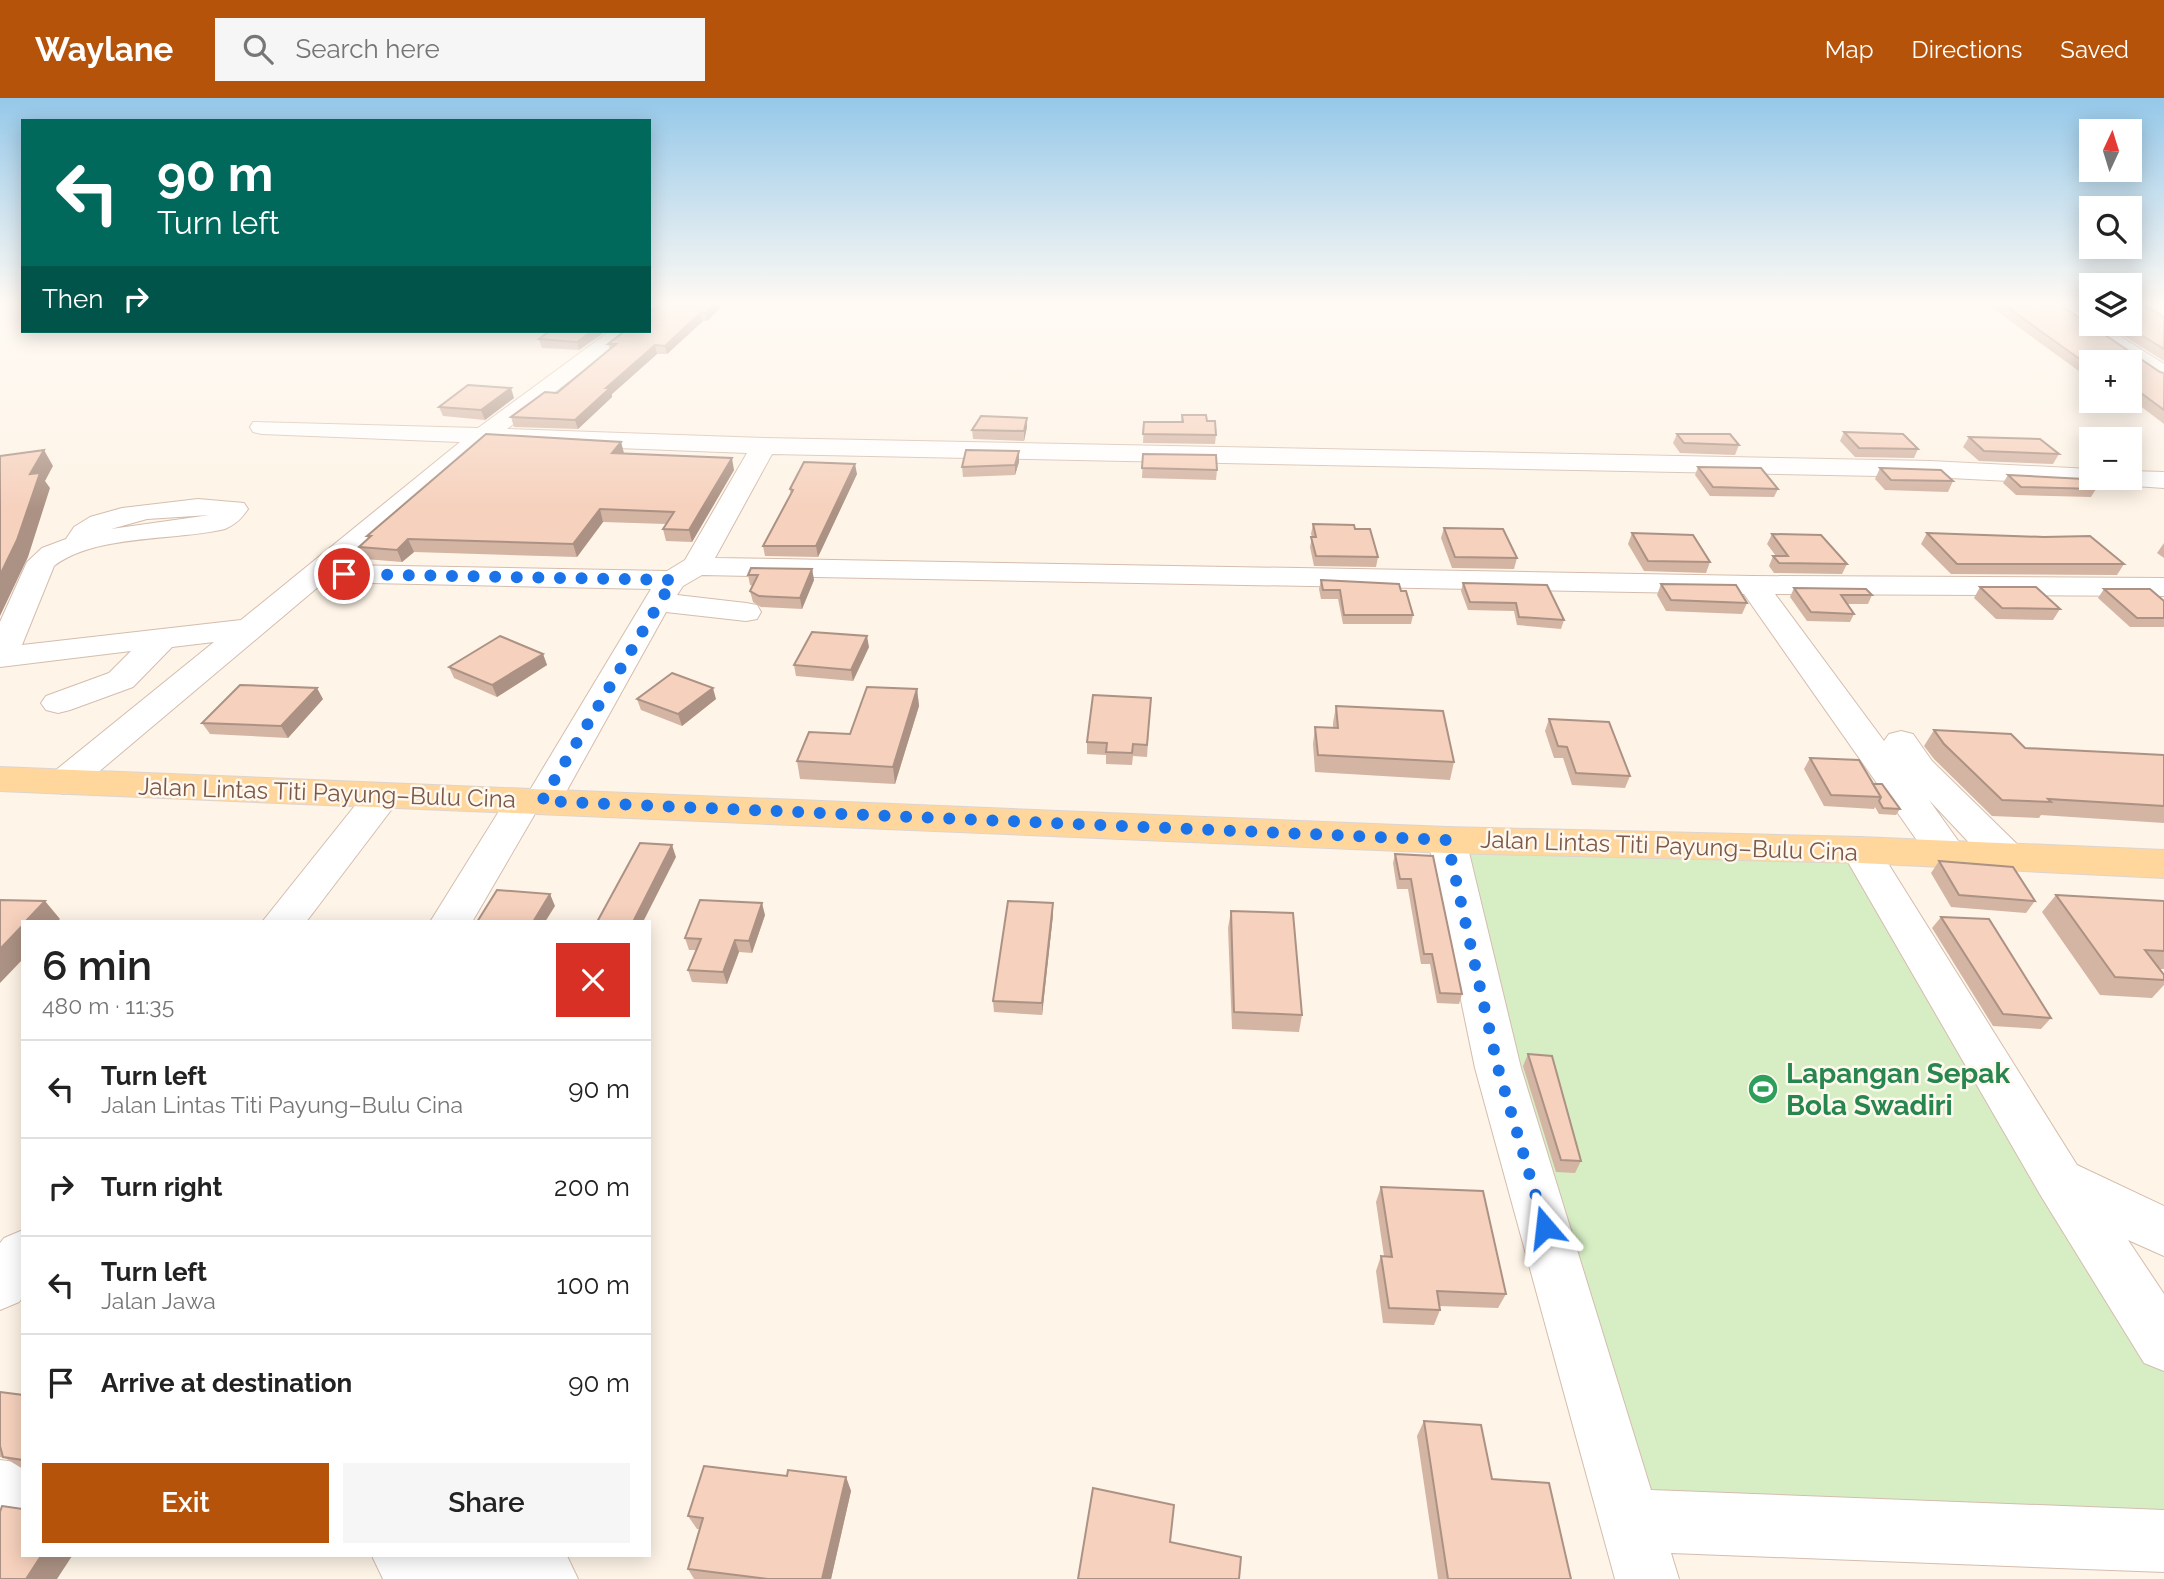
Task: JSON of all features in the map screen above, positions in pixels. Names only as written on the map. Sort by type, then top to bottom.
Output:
[{"type":"main road","name":"Jalan Lintas Titi Payung–Bulu Cina","points":[[0,779],[1447,840],[1860,850],[2164,864]]},
{"type":"street","points":[[64,782],[485,434],[569,371]]},
{"type":"street","points":[[262,427],[764,446],[1930,469],[2079,476]]},
{"type":"street","points":[[452,920],[764,446]]},
{"type":"street","points":[[2142,479],[2164,480]]},
{"type":"street","points":[[0,664],[44,558],[76,545]]},
{"type":"street","points":[[420,578],[431,564],[441,560],[634,560]]},
{"type":"street","points":[[319,573],[420,578],[675,583],[2164,587]]},
{"type":"street","points":[[675,583],[746,612]]},
{"type":"street","points":[[1753,585],[1950,856]]},
{"type":"street","points":[[0,664],[99,646],[251,628]]},
{"type":"street","points":[[58,703],[121,680],[162,639]]},
{"type":"street","points":[[1900,742],[1919,769],[2007,858]]},
{"type":"street","points":[[286,920],[382,797]]},
{"type":"street","points":[[1447,840],[1498,1068],[1632,1520],[1647,1579]]},
{"type":"street","points":[[1860,850],[2059,1180],[2164,1343]]},
{"type":"street","points":[[2059,1180],[2164,1232]]},
{"type":"street","points":[[0,1284],[21,1258]]},
{"type":"street","points":[[0,1490],[21,1493]]},
{"type":"street","points":[[1632,1520],[2164,1541]]},
{"type":"street","points":[[410,1557],[546,1579]]},
{"type":"green space","name":"Lapangan Sepak Bola Swadiri","points":[[1447,840],[1860,850],[2164,1329],[2164,1541],[1632,1520]]},
{"type":"building","points":[[583,371],[625,371],[575,420],[511,417],[545,392],[557,393]]},
{"type":"building","points":[[2142,371],[2164,373],[2164,410],[2142,394]]},
{"type":"building","points":[[468,385],[511,388],[481,410],[439,407]]},
{"type":"building","points":[[1182,415],[1206,415],[1207,421],[1215,421],[1216,435],[1143,434],[1144,422],[1183,422]]},
{"type":"building","points":[[981,416],[1027,418],[1024,431],[972,430]]},
{"type":"building","points":[[1844,432],[1903,434],[1918,449],[1859,448]]},
{"type":"building","points":[[486,434],[621,442],[612,453],[732,458],[689,530],[663,529],[674,512],[600,509],[573,544],[408,539],[397,550],[359,547],[371,536],[367,536]]},
{"type":"building","points":[[1677,434],[1730,434],[1739,445],[1684,443]]},
{"type":"building","points":[[1969,437],[2040,439],[2059,454],[1984,451]]},
{"type":"building","points":[[44,450],[30,474],[40,473],[17,540],[0,575],[0,456]]},
{"type":"building","points":[[966,450],[1019,451],[1015,465],[962,467]]},
{"type":"building","points":[[1143,454],[1216,455],[1217,470],[1142,468]]},
{"type":"building","points":[[804,462],[855,464],[816,546],[763,546],[793,490],[790,489]]},
{"type":"building","points":[[1698,467],[1761,468],[1778,489],[1713,487]]},
{"type":"building","points":[[1880,468],[1941,470],[1953,481],[1891,480]]},
{"type":"building","points":[[2008,475],[2079,479],[2079,489],[2021,487]]},
{"type":"building","points":[[1313,524],[1354,525],[1355,529],[1370,529],[1378,557],[1316,556],[1311,537],[1316,537]]},
{"type":"building","points":[[1444,528],[1503,529],[1517,558],[1455,557]]},
{"type":"building","points":[[1632,533],[1693,535],[1710,562],[1648,561]]},
{"type":"building","points":[[1927,533],[2090,536],[2124,564],[1957,564]]},
{"type":"building","points":[[1772,534],[1821,535],[1847,564],[1779,563],[1773,556],[1788,556]]},
{"type":"building","points":[[751,568],[812,569],[800,598],[759,596],[750,591],[758,575],[748,575]]},
{"type":"building","points":[[1321,580],[1399,584],[1401,591],[1406,591],[1413,615],[1344,615],[1340,590],[1323,590]]},
{"type":"building","points":[[1463,583],[1547,585],[1564,620],[1519,617],[1516,603],[1470,602]]},
{"type":"building","points":[[1661,584],[1736,585],[1747,603],[1671,600]]},
{"type":"building","points":[[1980,587],[2036,587],[2060,609],[2002,608]]},
{"type":"building","points":[[1794,588],[1866,589],[1872,595],[1841,595],[1854,614],[1811,612]]},
{"type":"building","points":[[2104,589],[2150,589],[2164,601],[2164,618],[2137,618]]},
{"type":"building","points":[[812,632],[867,636],[851,670],[794,665]]},
{"type":"building","points":[[500,636],[543,654],[492,685],[449,667]]},
{"type":"building","points":[[672,673],[713,688],[678,714],[637,699]]},
{"type":"building","points":[[240,685],[317,688],[281,726],[202,723]]},
{"type":"building","points":[[867,687],[917,689],[893,767],[797,761],[809,732],[850,734]]},
{"type":"building","points":[[1093,695],[1151,698],[1147,745],[1133,744],[1132,753],[1106,752],[1107,743],[1087,742]]},
{"type":"building","points":[[1336,706],[1443,711],[1454,762],[1318,755],[1315,727],[1338,728]]},
{"type":"building","points":[[1549,719],[1609,722],[1630,776],[1576,773],[1567,747],[1558,746]]},
{"type":"building","points":[[1934,730],[2011,734],[2025,748],[2164,755],[2164,806],[2048,799],[2051,802],[2002,800],[1944,744]]},
{"type":"building","points":[[1810,758],[1859,760],[1881,797],[1831,795]]},
{"type":"building","points":[[1873,784],[1882,784],[1900,809],[1883,808],[1879,801],[1881,797]]},
{"type":"building","points":[[640,843],[672,845],[634,920],[598,920]]},
{"type":"building","points":[[1395,854],[1433,856],[1462,994],[1440,993],[1432,954],[1424,954],[1411,879],[1400,879]]},
{"type":"building","points":[[1939,861],[2013,867],[2035,901],[1959,895]]},
{"type":"building","points":[[497,890],[550,894],[534,920],[478,920]]},
{"type":"building","points":[[2056,895],[2164,901],[2164,951],[2145,950],[2164,975],[2164,980],[2115,977]]},
{"type":"building","points":[[0,900],[45,901],[27,920],[21,920],[21,927],[0,949]]},
{"type":"building","points":[[700,900],[762,903],[749,941],[735,940],[723,972],[688,970],[701,939],[685,938]]},
{"type":"building","points":[[1008,901],[1053,903],[1042,1003],[993,1001]]},
{"type":"building","points":[[1231,911],[1293,913],[1302,1015],[1234,1012]]},
{"type":"building","points":[[1941,917],[1989,919],[2051,1018],[2003,1014]]},
{"type":"building","points":[[1528,1054],[1552,1056],[1581,1161],[1561,1160]]},
{"type":"building","points":[[1381,1187],[1483,1191],[1506,1294],[1437,1291],[1440,1310],[1389,1308],[1381,1256],[1392,1257]]},
{"type":"building","points":[[0,1392],[21,1395],[21,1460],[3,1457],[0,1446]]},
{"type":"building","points":[[1424,1421],[1481,1425],[1492,1479],[1549,1483],[1571,1579],[1448,1579]]},
{"type":"building","points":[[704,1466],[787,1476],[788,1470],[846,1477],[822,1579],[768,1579],[688,1569],[703,1518],[688,1516]]},
{"type":"building","points":[[1093,1488],[1174,1505],[1170,1542],[1241,1557],[1239,1579],[1078,1579]]},
{"type":"building","points":[[2,1506],[21,1509],[21,1557],[40,1557],[26,1579],[0,1579]]},
{"type":"place","name":"Lapangan Sepak Bola Swadiri","points":[[1763,1089]]},
{"type":"route","points":[[344,574],[420,578],[673,580],[657,602],[542,801],[1447,840],[1498,1068],[1545,1227]]}]
